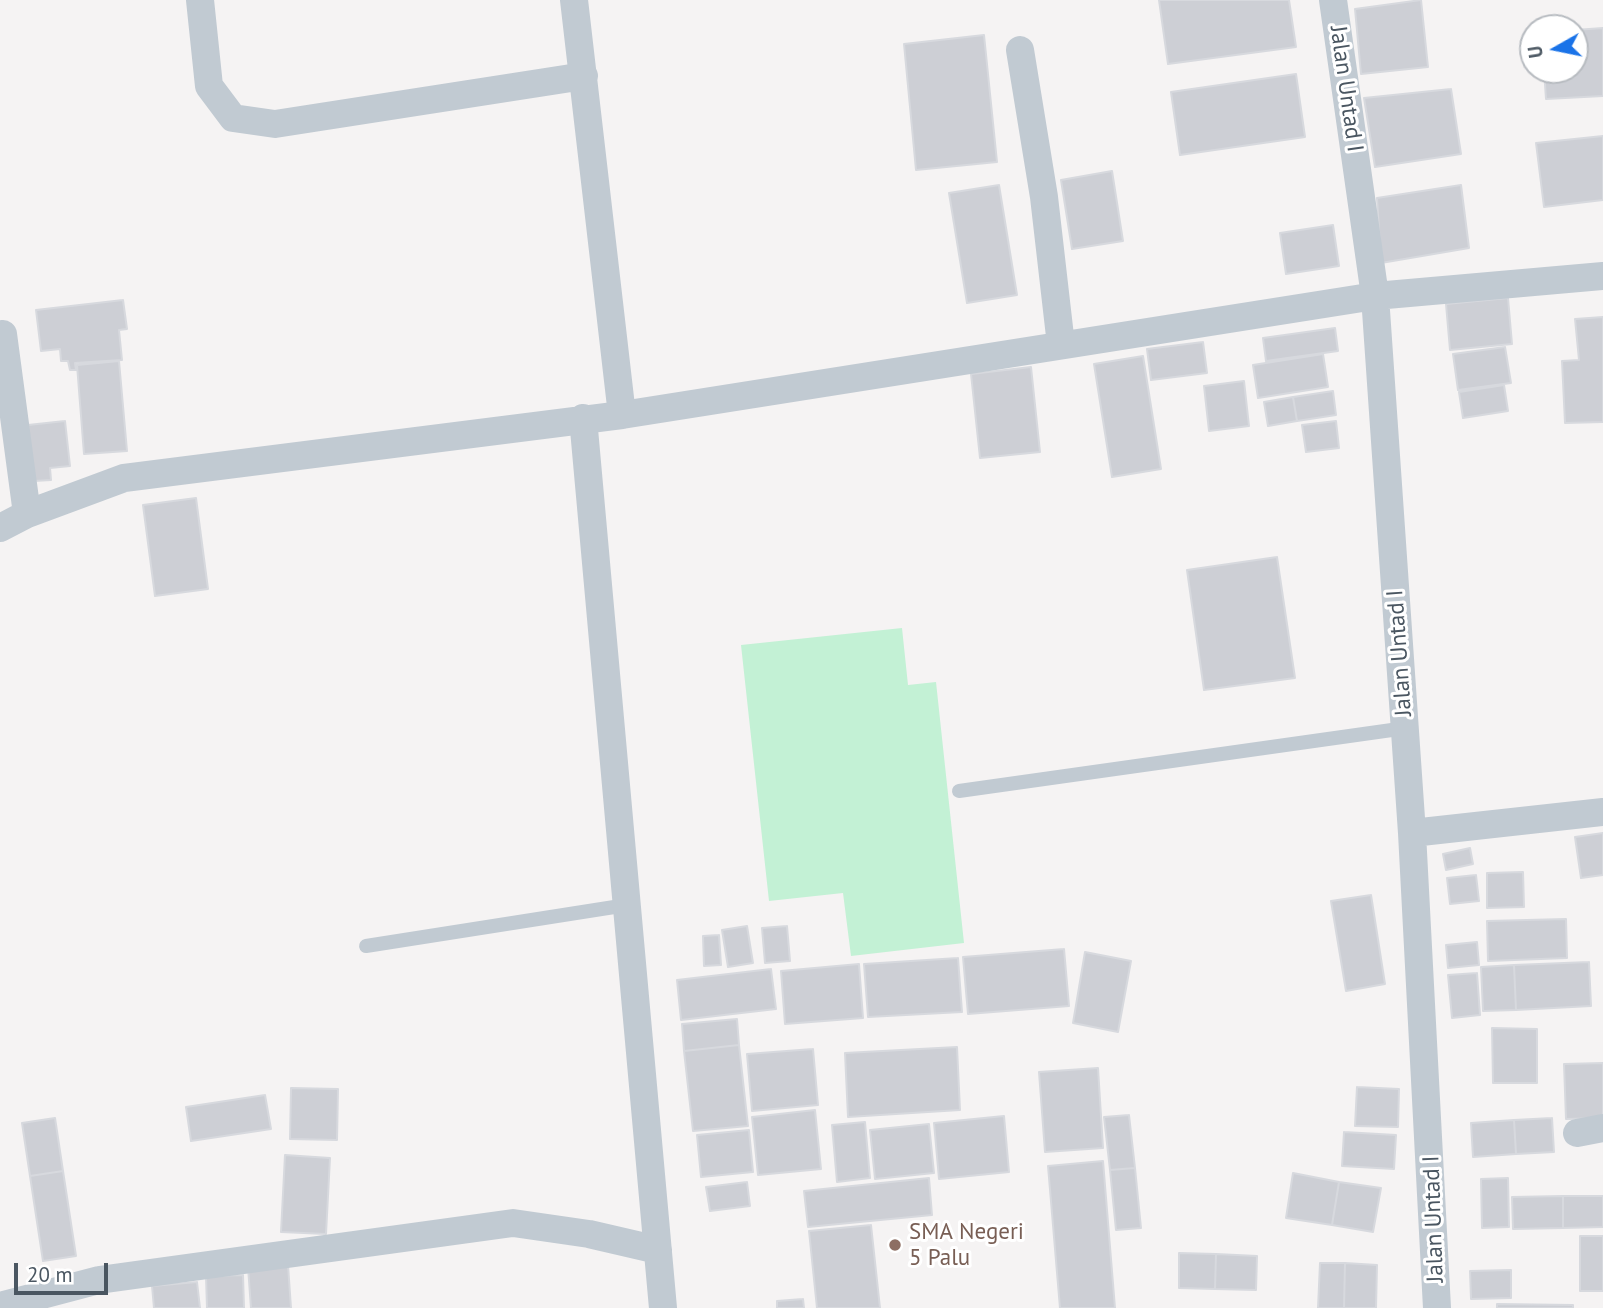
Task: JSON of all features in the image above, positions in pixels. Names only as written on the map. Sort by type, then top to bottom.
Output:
[{"type":"street","points":[[200,0],[209,86],[233,118],[275,124],[584,76]]},
{"type":"street","points":[[574,0],[622,415]]},
{"type":"street","name":"Jalan Untad I","points":[[1333,0],[1375,296],[1406,728],[1437,1308]]},
{"type":"street","points":[[1020,50],[1044,197],[1061,345]]},
{"type":"street","points":[[0,528],[27,514],[124,478],[622,415],[1375,296],[1603,276]]},
{"type":"street","points":[[3,334],[27,514]]},
{"type":"street","points":[[583,418],[663,1308]]},
{"type":"street","points":[[1412,833],[1603,812]]},
{"type":"street","points":[[0,1306],[99,1280],[513,1223],[589,1234],[659,1250]]},
{"type":"lane","points":[[959,791],[1406,728]]},
{"type":"lane","points":[[366,946],[627,905]]},
{"type":"green space","points":[[902,628],[908,685],[936,682],[964,943],[851,956],[843,893],[769,901],[741,645]]},
{"type":"building","points":[[1159,0],[1289,0],[1296,47],[1168,64]]},
{"type":"building","points":[[1421,0],[1428,67],[1361,74],[1355,9]]},
{"type":"building","points":[[1603,28],[1603,96],[1546,99],[1545,84],[1589,84],[1589,29]]},
{"type":"building","points":[[984,35],[997,162],[916,170],[904,44]]},
{"type":"building","points":[[1296,74],[1305,137],[1180,155],[1171,92]]},
{"type":"building","points":[[1451,89],[1461,154],[1375,167],[1364,98]]},
{"type":"building","points":[[1603,136],[1603,200],[1544,207],[1536,143]]},
{"type":"building","points":[[1112,171],[1123,241],[1072,249],[1061,180]]},
{"type":"building","points":[[999,185],[1017,295],[967,303],[949,193]]},
{"type":"building","points":[[1461,185],[1469,248],[1381,263],[1377,198]]},
{"type":"building","points":[[1333,225],[1339,266],[1286,274],[1280,233]]},
{"type":"building","points":[[1508,298],[1512,344],[1450,350],[1446,304]]},
{"type":"building","points":[[123,300],[127,329],[119,330],[122,360],[75,363],[76,370],[70,370],[68,361],[61,361],[60,349],[41,351],[36,310]]},
{"type":"building","points":[[1603,317],[1603,422],[1565,423],[1562,361],[1579,360],[1575,319]]},
{"type":"building","points":[[1335,328],[1338,351],[1266,361],[1263,338]]},
{"type":"building","points":[[1203,342],[1207,373],[1151,380],[1147,349]]},
{"type":"building","points":[[1505,347],[1511,383],[1458,390],[1453,354]]},
{"type":"building","points":[[1323,354],[1328,387],[1258,398],[1253,365]]},
{"type":"building","points":[[1143,356],[1161,469],[1112,477],[1094,364]]},
{"type":"building","points":[[119,361],[127,451],[84,454],[77,365]]},
{"type":"building","points":[[1031,367],[1040,452],[980,458],[971,374]]},
{"type":"building","points":[[1244,381],[1249,426],[1209,431],[1204,386]]},
{"type":"building","points":[[1504,385],[1508,411],[1463,418],[1459,392]]},
{"type":"building","points":[[1333,391],[1336,415],[1297,421],[1293,397]]},
{"type":"building","points":[[1293,397],[1297,421],[1268,426],[1264,402]]},
{"type":"building","points":[[65,421],[70,466],[50,468],[51,480],[34,481],[28,425]]},
{"type":"building","points":[[1336,421],[1339,448],[1306,452],[1302,425]]},
{"type":"building","points":[[196,498],[208,589],[155,596],[143,505]]},
{"type":"building","points":[[1277,557],[1295,678],[1204,690],[1187,570]]},
{"type":"building","points":[[1603,833],[1603,875],[1581,878],[1575,837]]},
{"type":"building","points":[[1470,848],[1473,864],[1446,870],[1443,854]]},
{"type":"building","points":[[1523,872],[1524,907],[1487,908],[1487,873]]},
{"type":"building","points":[[1476,875],[1479,901],[1450,904],[1447,878]]},
{"type":"building","points":[[1371,895],[1385,984],[1346,991],[1331,901]]},
{"type":"building","points":[[1566,919],[1567,958],[1488,961],[1487,921]]},
{"type":"building","points":[[747,926],[753,963],[728,967],[722,930]]},
{"type":"building","points":[[787,926],[790,961],[765,963],[762,928]]},
{"type":"building","points":[[719,935],[721,965],[704,966],[703,936]]},
{"type":"building","points":[[1477,942],[1479,965],[1448,968],[1446,945]]},
{"type":"building","points":[[1064,949],[1069,1006],[968,1014],[963,957]]},
{"type":"building","points":[[1085,952],[1131,961],[1118,1032],[1073,1023]]},
{"type":"building","points":[[958,958],[962,1012],[868,1017],[864,964]]},
{"type":"building","points":[[1589,962],[1591,1006],[1516,1010],[1514,965]]},
{"type":"building","points":[[859,964],[863,1018],[785,1024],[781,971]]},
{"type":"building","points":[[1514,965],[1516,1010],[1483,1011],[1481,967]]},
{"type":"building","points":[[771,969],[776,1009],[681,1020],[677,980]]},
{"type":"building","points":[[1477,973],[1480,1015],[1452,1018],[1448,975]]},
{"type":"building","points":[[737,1019],[739,1045],[684,1051],[682,1024]]},
{"type":"building","points":[[1492,1028],[1537,1029],[1537,1083],[1493,1083]]},
{"type":"building","points":[[739,1045],[748,1126],[693,1131],[684,1051]]},
{"type":"building","points":[[957,1047],[960,1110],[848,1117],[845,1053]]},
{"type":"building","points":[[813,1049],[818,1105],[752,1111],[747,1054]]},
{"type":"building","points":[[1603,1063],[1603,1118],[1566,1119],[1564,1064]]},
{"type":"building","points":[[1098,1068],[1103,1148],[1045,1152],[1039,1072]]},
{"type":"building","points":[[1357,1087],[1399,1089],[1398,1127],[1355,1126]]},
{"type":"building","points":[[291,1088],[338,1089],[337,1140],[290,1139]]},
{"type":"building","points":[[265,1095],[271,1129],[191,1141],[186,1107]]},
{"type":"building","points":[[815,1110],[821,1169],[758,1175],[752,1117]]},
{"type":"building","points":[[1129,1115],[1135,1168],[1110,1170],[1104,1117]]},
{"type":"building","points":[[1004,1116],[1009,1172],[939,1179],[934,1123]]},
{"type":"building","points":[[55,1118],[63,1171],[30,1176],[22,1123]]},
{"type":"building","points":[[1552,1118],[1554,1152],[1516,1154],[1514,1120]]},
{"type":"building","points":[[1514,1120],[1516,1154],[1473,1157],[1471,1123]]},
{"type":"building","points":[[865,1122],[870,1178],[837,1182],[832,1125]]},
{"type":"building","points":[[929,1124],[934,1173],[875,1179],[870,1130]]},
{"type":"building","points":[[749,1130],[753,1172],[701,1177],[697,1135]]},
{"type":"building","points":[[1344,1132],[1396,1135],[1394,1169],[1342,1166]]},
{"type":"building","points":[[285,1155],[330,1158],[326,1234],[281,1232]]},
{"type":"building","points":[[1103,1161],[1115,1308],[1060,1308],[1048,1166]]},
{"type":"building","points":[[1135,1168],[1141,1228],[1116,1230],[1110,1170]]},
{"type":"building","points":[[63,1171],[76,1256],[43,1261],[30,1176]]},
{"type":"building","points":[[1293,1173],[1339,1182],[1332,1225],[1286,1218]]},
{"type":"building","points":[[929,1178],[932,1215],[808,1227],[804,1191]]},
{"type":"building","points":[[1508,1178],[1509,1227],[1482,1228],[1481,1179]]},
{"type":"building","points":[[747,1182],[750,1206],[710,1211],[706,1187]]},
{"type":"building","points":[[1339,1182],[1381,1188],[1373,1232],[1332,1225]]},
{"type":"building","points":[[1563,1196],[1563,1228],[1513,1229],[1512,1197]]},
{"type":"building","points":[[1563,1196],[1603,1196],[1603,1227],[1563,1228]]},
{"type":"building","points":[[871,1225],[880,1308],[817,1308],[809,1231]]},
{"type":"building","points":[[1580,1236],[1603,1236],[1603,1291],[1580,1291]]},
{"type":"building","points":[[1179,1253],[1216,1254],[1215,1289],[1179,1288]]},
{"type":"building","points":[[1216,1254],[1257,1256],[1256,1290],[1215,1289]]},
{"type":"building","points":[[1320,1263],[1345,1263],[1344,1308],[1318,1308]]},
{"type":"building","points":[[1345,1263],[1377,1265],[1376,1308],[1344,1308]]},
{"type":"building","points":[[288,1265],[291,1308],[251,1308],[248,1267]]},
{"type":"building","points":[[1511,1270],[1511,1298],[1471,1299],[1470,1271]]},
{"type":"building","points":[[243,1275],[244,1308],[207,1308],[206,1276]]},
{"type":"building","points":[[197,1282],[200,1308],[154,1308],[152,1286]]},
{"type":"building","points":[[803,1299],[804,1308],[777,1308],[777,1301]]},
{"type":"building","points":[[1497,1304],[1573,1305],[1573,1308],[1497,1308]]},
{"type":"place","name":"SMA Negeri 5 Palu","points":[[895,1245]]}]
